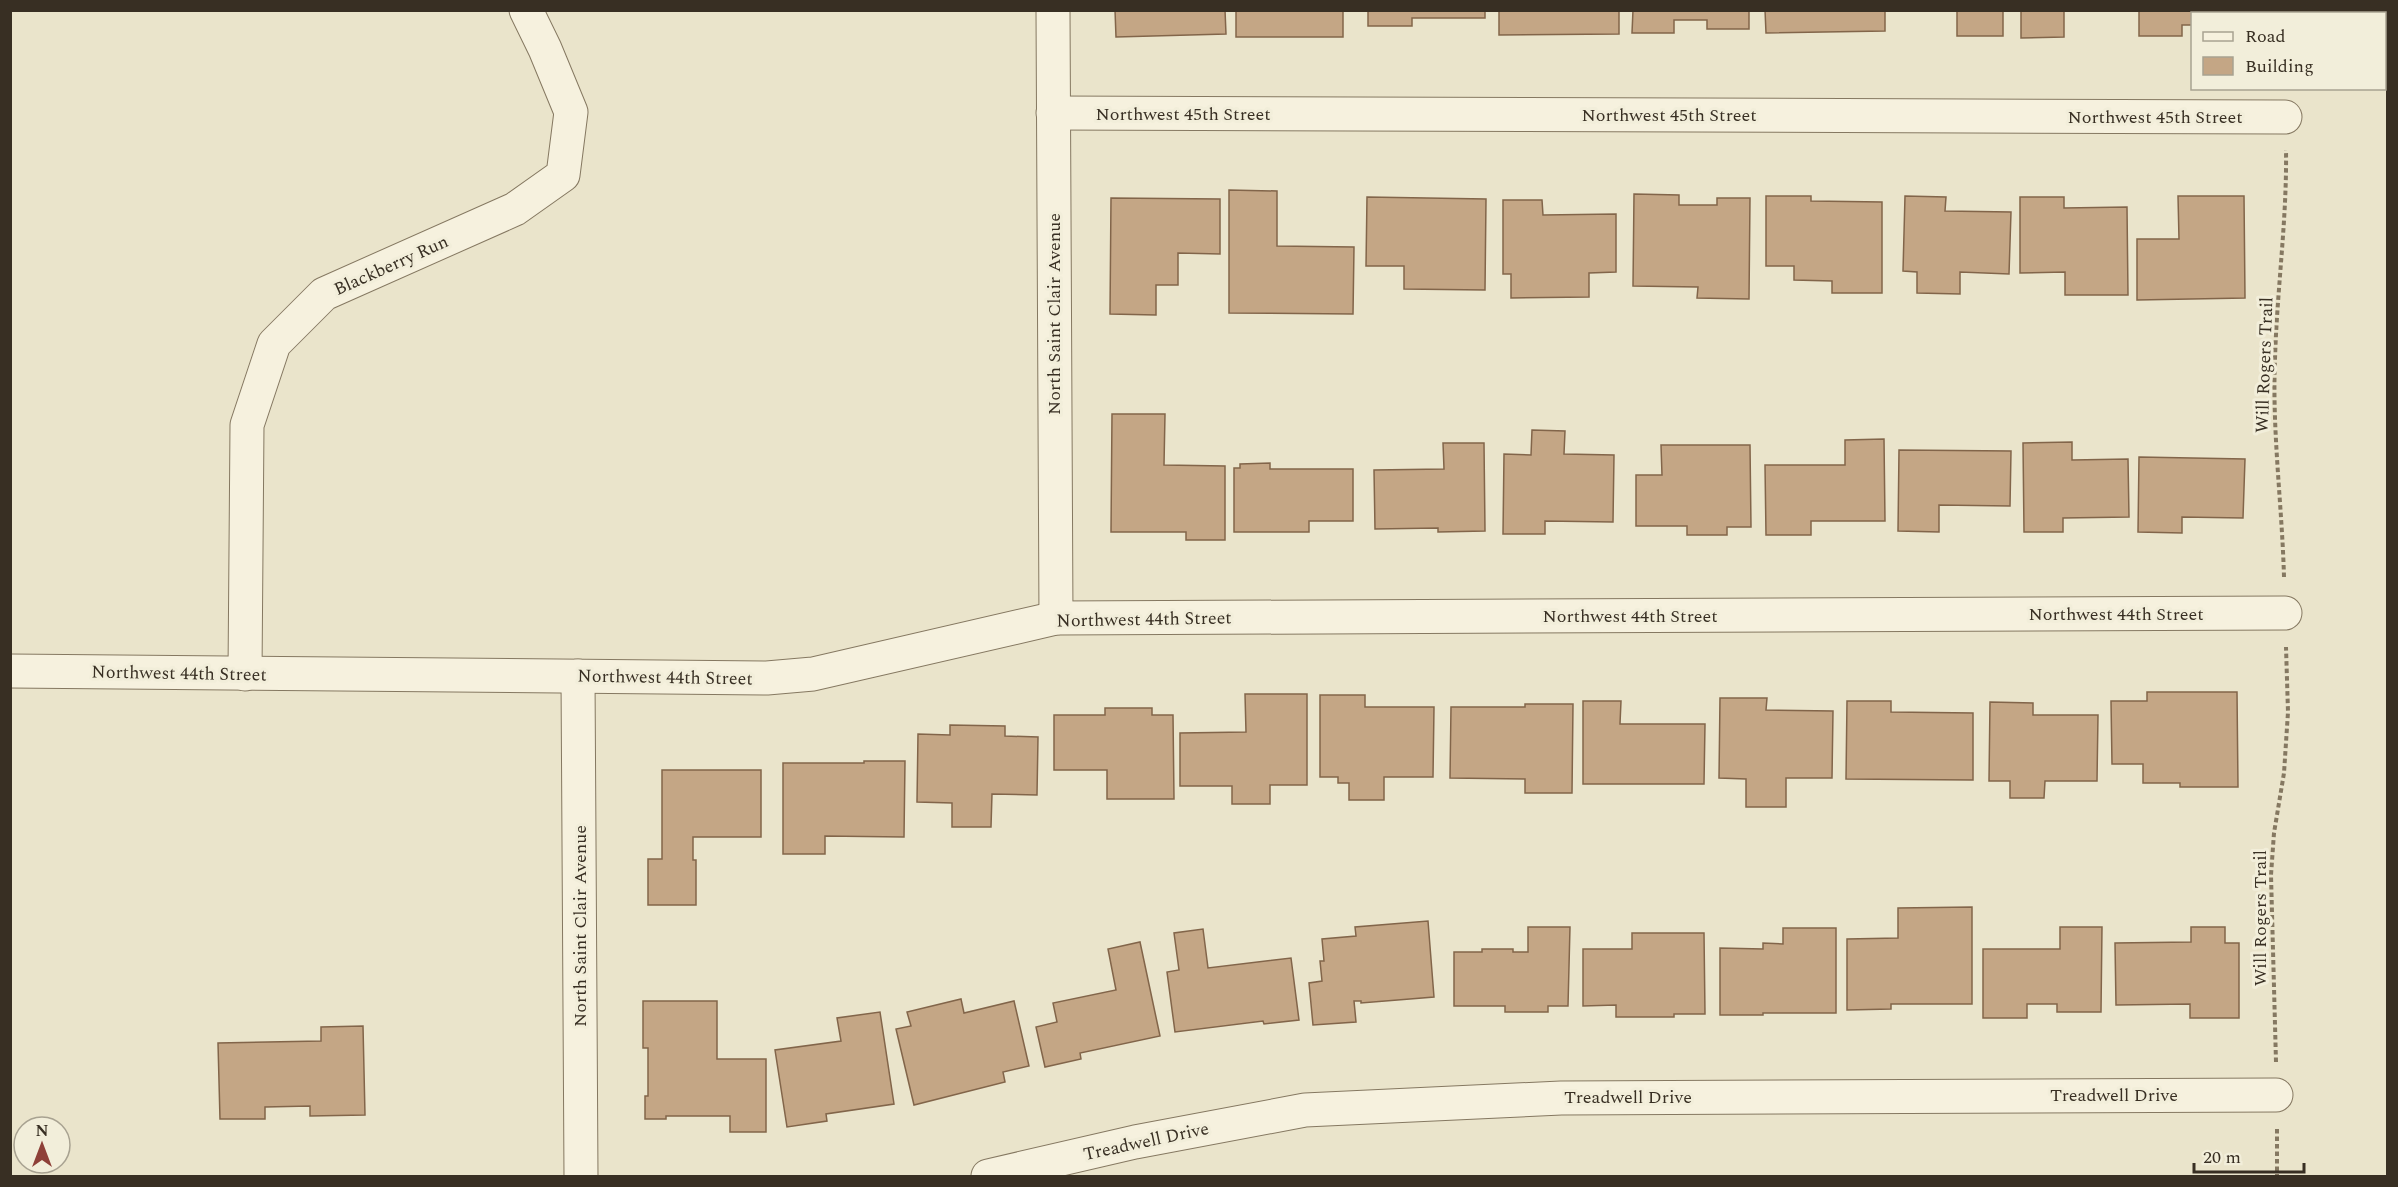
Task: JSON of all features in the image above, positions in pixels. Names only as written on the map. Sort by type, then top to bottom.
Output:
[{"type":"street","name":"Blackberry Run","points":[[245,674],[247,425],[274,344],[324,294],[515,209],[563,175],[571,112],[526,10]]},
{"type":"street","name":"North Saint Clair Avenue","points":[[1053,10],[1056,618]]},
{"type":"street","name":"Northwest 45th Street","points":[[1053,113],[2285,117]]},
{"type":"street","name":"Northwest 44th Street","points":[[10,671],[767,678],[813,674],[1056,618],[2285,613]]},
{"type":"street","name":"North Saint Clair Avenue","points":[[578,676],[581,1176]]},
{"type":"street","name":"Treadwell Drive","points":[[988,1176],[1135,1142],[1305,1110],[1562,1098],[2276,1095]]},
{"type":"path","name":"Will Rogers Trail","points":[[2283,540],[2275,452],[2275,369],[2287,190]]},
{"type":"path","name":"Will Rogers Trail","points":[[2275,1006],[2271,875],[2284,773],[2288,687]]},
{"type":"building","points":[[1115,10],[1225,10],[1226,34],[1116,37]]},
{"type":"building","points":[[1236,10],[1343,10],[1343,37],[1236,37]]},
{"type":"building","points":[[1368,10],[1485,10],[1485,18],[1412,18],[1412,26],[1368,26]]},
{"type":"building","points":[[1499,10],[1619,10],[1619,34],[1499,35]]},
{"type":"building","points":[[1633,10],[1749,10],[1749,29],[1707,29],[1707,20],[1674,20],[1674,33],[1632,33]]},
{"type":"building","points":[[1765,10],[1885,10],[1885,31],[1766,33]]},
{"type":"building","points":[[1957,10],[2003,10],[2003,36],[1957,36]]},
{"type":"building","points":[[2021,10],[2064,10],[2064,37],[2021,38]]},
{"type":"building","points":[[2139,10],[2246,10],[2246,12],[2191,12],[2191,25],[2182,25],[2182,36],[2139,36]]},
{"type":"building","points":[[1229,190],[1277,191],[1277,246],[1354,247],[1353,314],[1229,313]]},
{"type":"building","points":[[1634,194],[1679,195],[1679,205],[1717,205],[1717,198],[1750,198],[1749,299],[1697,298],[1698,287],[1633,286]]},
{"type":"building","points":[[1766,196],[1811,196],[1811,201],[1882,202],[1882,293],[1832,293],[1832,281],[1794,280],[1794,266],[1766,266]]},
{"type":"building","points":[[1905,196],[1946,197],[1945,211],[2011,212],[2009,274],[1960,272],[1960,294],[1917,293],[1917,272],[1903,271]]},
{"type":"building","points":[[2178,196],[2244,196],[2245,298],[2137,300],[2137,239],[2179,239]]},
{"type":"building","points":[[1367,197],[1486,199],[1485,290],[1404,289],[1404,266],[1366,266]]},
{"type":"building","points":[[2020,197],[2064,197],[2064,208],[2127,207],[2128,295],[2065,295],[2065,272],[2020,273]]},
{"type":"building","points":[[1111,198],[1220,199],[1220,254],[1178,253],[1178,285],[1156,285],[1156,315],[1110,314]]},
{"type":"building","points":[[1503,200],[1542,200],[1543,215],[1616,214],[1616,272],[1589,273],[1589,297],[1511,298],[1511,274],[1503,274]]},
{"type":"building","points":[[1112,414],[1165,414],[1164,465],[1225,466],[1225,540],[1186,540],[1186,532],[1111,532]]},
{"type":"building","points":[[1532,430],[1565,431],[1564,454],[1614,455],[1613,522],[1545,521],[1545,534],[1503,534],[1504,454],[1531,455]]},
{"type":"building","points":[[1884,439],[1885,521],[1811,521],[1811,535],[1766,535],[1765,465],[1845,465],[1845,440]]},
{"type":"building","points":[[2072,442],[2072,460],[2128,459],[2129,517],[2063,518],[2063,532],[2024,532],[2023,443]]},
{"type":"building","points":[[1443,443],[1484,443],[1485,531],[1438,532],[1438,528],[1375,529],[1374,470],[1444,469]]},
{"type":"building","points":[[1661,445],[1750,445],[1751,527],[1727,527],[1727,535],[1687,535],[1687,526],[1636,526],[1636,475],[1662,475]]},
{"type":"building","points":[[1899,450],[2011,451],[2010,506],[1939,505],[1939,532],[1898,531]]},
{"type":"building","points":[[2139,457],[2245,459],[2243,518],[2182,517],[2182,533],[2138,532]]},
{"type":"building","points":[[1270,463],[1270,469],[1353,469],[1353,521],[1309,521],[1309,532],[1234,532],[1234,468],[1240,468],[1240,464]]},
{"type":"building","points":[[2147,692],[2237,692],[2238,787],[2180,787],[2180,783],[2143,783],[2143,764],[2112,764],[2111,701],[2147,701]]},
{"type":"building","points":[[1245,694],[1307,694],[1307,785],[1270,785],[1270,804],[1232,804],[1232,786],[1180,786],[1180,733],[1246,732]]},
{"type":"building","points":[[1320,695],[1365,695],[1365,707],[1434,707],[1433,777],[1384,777],[1384,800],[1349,800],[1349,783],[1338,783],[1338,777],[1320,777]]},
{"type":"building","points":[[1720,698],[1767,698],[1766,710],[1833,711],[1832,778],[1786,778],[1786,807],[1746,807],[1746,779],[1719,778]]},
{"type":"building","points":[[1583,701],[1621,701],[1620,724],[1705,724],[1704,784],[1583,784]]},
{"type":"building","points":[[1847,701],[1891,701],[1891,712],[1973,713],[1973,780],[1846,779]]},
{"type":"building","points":[[1990,702],[2033,703],[2033,715],[2098,715],[2097,781],[2045,781],[2044,798],[2010,798],[2010,781],[1989,781]]},
{"type":"building","points":[[1525,704],[1573,704],[1572,793],[1525,793],[1525,779],[1450,778],[1451,707],[1525,707]]},
{"type":"building","points":[[1105,708],[1152,708],[1152,715],[1173,715],[1174,799],[1107,799],[1107,770],[1054,770],[1054,715],[1105,715]]},
{"type":"building","points":[[950,725],[1005,726],[1005,736],[1038,737],[1037,795],[992,794],[991,827],[952,827],[952,803],[917,802],[918,734],[950,735]]},
{"type":"building","points":[[864,761],[905,761],[904,837],[825,836],[825,854],[783,854],[783,763],[864,763]]},
{"type":"building","points":[[662,770],[761,770],[761,837],[693,837],[693,860],[696,860],[696,905],[648,905],[648,859],[662,859]]},
{"type":"building","points":[[1972,907],[1972,1004],[1891,1004],[1891,1009],[1847,1010],[1847,939],[1898,938],[1898,908]]},
{"type":"building","points":[[1428,921],[1434,997],[1361,1003],[1361,1001],[1354,1001],[1356,1022],[1313,1025],[1309,983],[1322,981],[1320,961],[1324,961],[1322,939],[1356,936],[1355,927]]},
{"type":"building","points":[[1528,927],[1570,927],[1568,1006],[1548,1006],[1548,1012],[1505,1012],[1505,1006],[1454,1006],[1454,952],[1513,949],[1513,952],[1528,952]]},
{"type":"building","points":[[2060,927],[2102,927],[2101,1012],[2057,1012],[2057,1004],[2027,1004],[2027,1018],[1983,1018],[1983,949],[2060,949]]},
{"type":"building","points":[[2191,927],[2225,927],[2225,943],[2239,943],[2239,1018],[2190,1018],[2190,1004],[2116,1005],[2115,943],[2191,942]]},
{"type":"building","points":[[1783,928],[1836,928],[1836,1013],[1720,1015],[1720,948],[1763,949],[1763,943],[1783,944]]},
{"type":"building","points":[[1203,929],[1208,968],[1291,958],[1299,1020],[1264,1024],[1263,1021],[1175,1032],[1167,972],[1179,970],[1174,933]]},
{"type":"building","points":[[1632,933],[1704,933],[1705,1014],[1674,1014],[1674,1017],[1616,1017],[1616,1005],[1583,1006],[1583,949],[1632,949]]},
{"type":"building","points":[[1140,942],[1160,1036],[1080,1053],[1081,1059],[1045,1067],[1036,1027],[1057,1022],[1053,1003],[1116,990],[1108,949]]},
{"type":"building","points":[[961,999],[964,1013],[1014,1001],[1029,1066],[1003,1072],[1005,1082],[914,1105],[896,1029],[911,1026],[907,1012]]},
{"type":"building","points":[[643,1001],[717,1001],[717,1059],[766,1059],[766,1132],[730,1132],[730,1116],[666,1116],[666,1119],[645,1119],[645,1096],[648,1096],[648,1048],[643,1048]]},
{"type":"building","points":[[880,1012],[894,1104],[826,1114],[827,1121],[787,1127],[775,1050],[841,1041],[837,1018]]},
{"type":"building","points":[[363,1026],[365,1115],[310,1116],[310,1106],[265,1107],[265,1119],[220,1119],[218,1043],[321,1041],[321,1027]]}]
